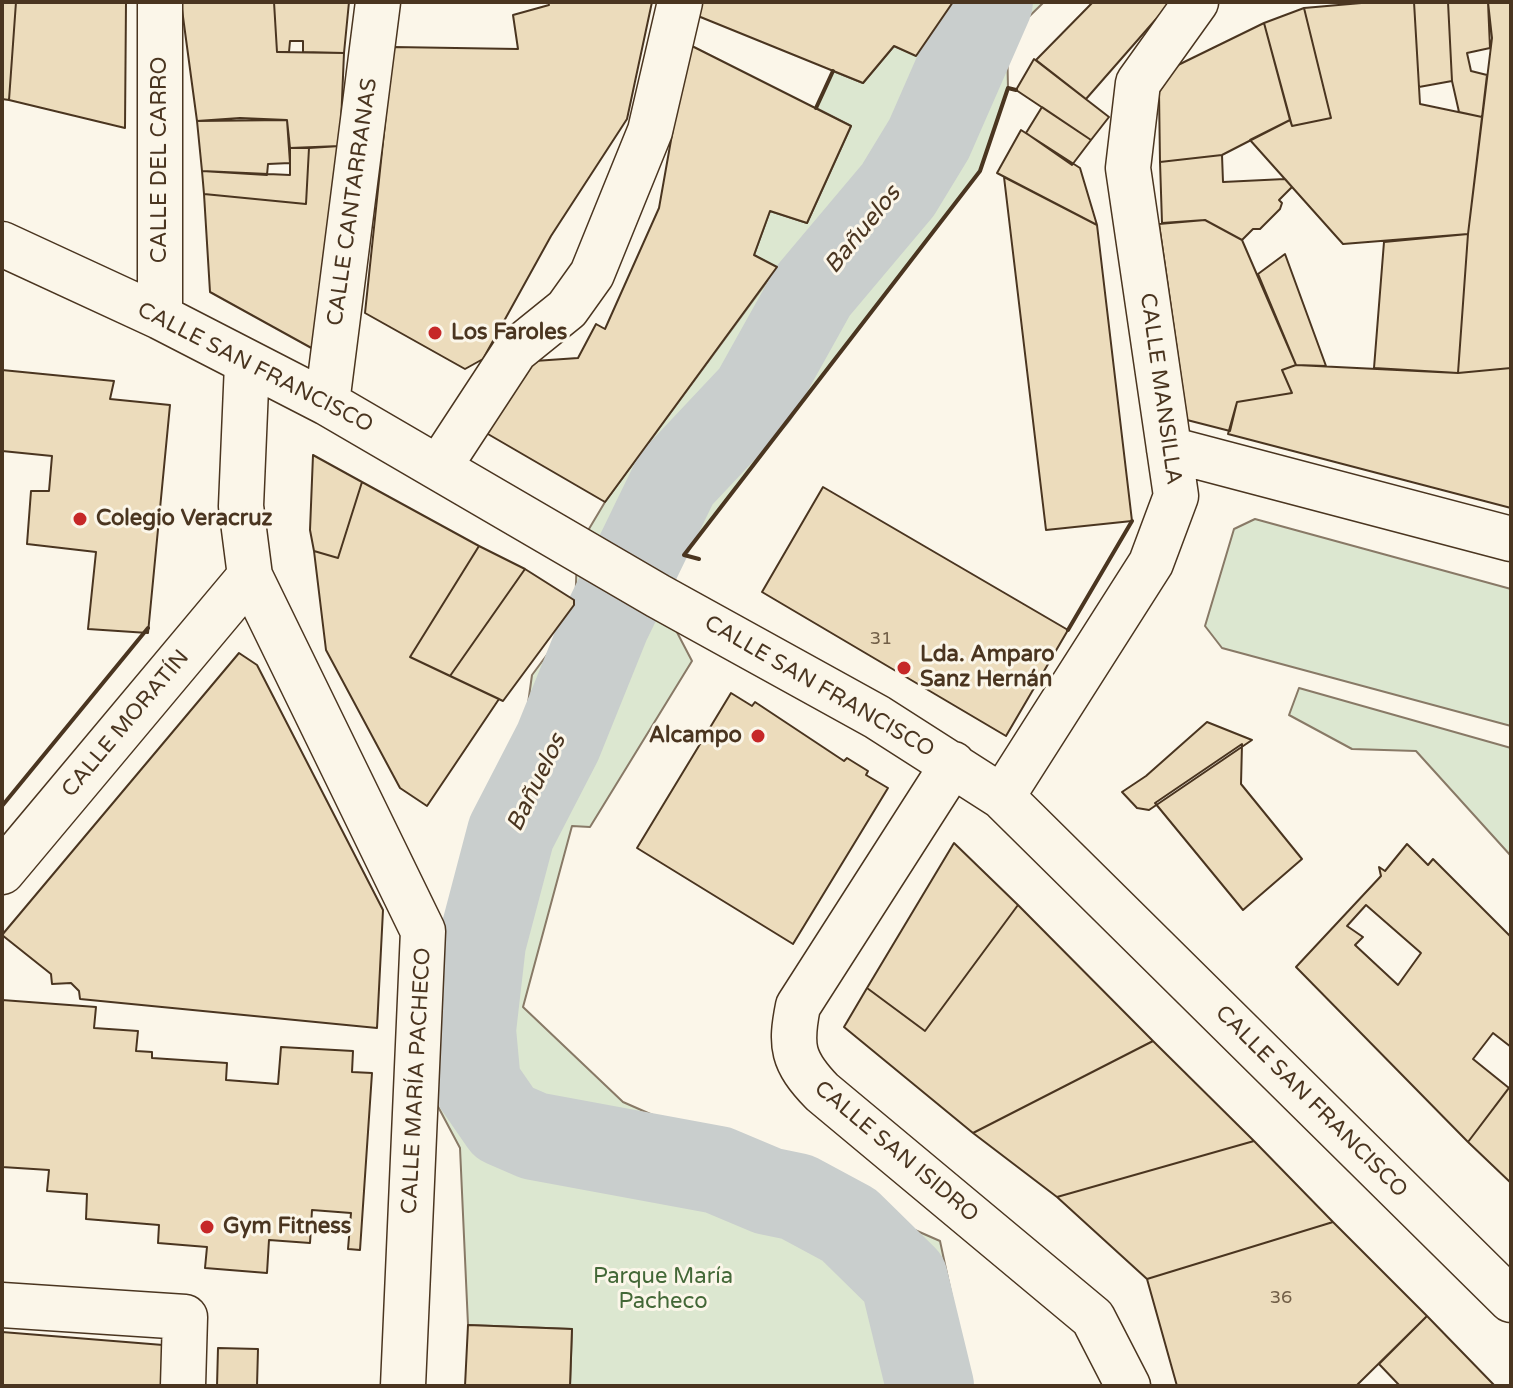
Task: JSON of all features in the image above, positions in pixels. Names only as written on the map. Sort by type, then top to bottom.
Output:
[{"type":"street","name":"CALLE DEL CARRO","points":[[160,2],[160,317]]},
{"type":"street","name":"CALLE CANTARRANAS","points":[[327,403],[378,2]]},
{"type":"street","points":[[439,467],[515,351],[567,309],[592,274],[650,131],[680,2]]},
{"type":"street","name":"CALLE MANSILLA","points":[[1002,797],[1151,563],[1176,496],[1128,168],[1138,83],[1196,2]]},
{"type":"street","name":"CALLE SAN FRANCISCO","points":[[2,244],[160,317],[327,403],[609,568],[731,634],[953,764],[1002,797],[1511,1300]]},
{"type":"street","name":"CALLE MARÍA PACHECO","points":[[247,364],[241,506],[250,576],[423,931],[403,1386]]},
{"type":"street","points":[[1169,449],[1511,539]]},
{"type":"street","name":"CALLE MORATÍN","points":[[2,872],[250,576]]},
{"type":"street","name":"CALLE SAN ISIDRO","points":[[953,764],[798,1006],[792,1039],[801,1070],[822,1092],[1093,1318],[1128,1386]]},
{"type":"street","points":[[2,1305],[185,1317],[183,1386]]},
{"type":"green space","name":"Parque María Pacheco","points":[[953,2],[1044,2],[1007,38],[1008,88],[980,171],[684,555],[658,596],[692,661],[590,827],[572,826],[523,1007],[623,1102],[940,1241],[971,1386],[570,1386],[572,1329],[468,1325],[460,1148],[417,1067],[458,884],[519,768],[532,675],[575,617],[577,549],[605,502],[777,268],[754,255],[770,211],[807,223],[851,126],[816,108],[833,71],[863,83],[894,46],[916,55]]},
{"type":"green space","points":[[1255,519],[1511,589],[1511,726],[1222,648],[1205,626],[1234,529]]},
{"type":"green space","points":[[1299,688],[1511,748],[1511,856],[1416,751],[1352,749],[1289,715]]},
{"type":"building","points":[[2,2],[16,2],[9,100],[2,99]]},
{"type":"building","points":[[16,2],[126,2],[125,128],[9,100]]},
{"type":"building","points":[[181,2],[274,2],[277,52],[344,53],[340,146],[290,148],[287,120],[197,121]]},
{"type":"building","points":[[274,2],[349,2],[344,53],[303,52],[303,41],[290,41],[289,52],[277,52]]},
{"type":"building","points":[[548,2],[652,2],[627,119],[551,236],[483,359],[465,369],[365,313],[393,47],[518,49],[513,15],[549,5]]},
{"type":"building","points":[[695,2],[953,2],[916,56],[894,46],[863,83],[693,14]]},
{"type":"building","points":[[1093,2],[1171,2],[1086,99],[1036,60]]},
{"type":"building","points":[[1414,2],[1420,104],[1482,117],[1468,234],[1343,244],[1250,140],[1290,120],[1292,126],[1331,118],[1304,8]]},
{"type":"building","points":[[1414,2],[1448,2],[1452,81],[1419,87]]},
{"type":"building","points":[[1448,2],[1488,2],[1490,48],[1467,53],[1471,71],[1487,75],[1482,117],[1459,112],[1452,81]]},
{"type":"building","points":[[1488,2],[1511,2],[1511,368],[1458,373],[1468,234],[1492,38]]},
{"type":"building","points":[[1304,8],[1331,118],[1292,126],[1264,23]]},
{"type":"building","points":[[1264,23],[1290,120],[1222,155],[1160,162],[1159,92],[1176,66]]},
{"type":"building","points":[[688,44],[851,126],[807,223],[770,211],[754,255],[777,267],[605,502],[481,430],[520,362],[578,358],[596,324],[605,329],[659,208]]},
{"type":"building","points":[[1034,59],[1109,117],[1091,140],[1016,90]]},
{"type":"building","points":[[1042,107],[1091,140],[1072,165],[1026,133]]},
{"type":"building","points":[[240,118],[287,120],[290,163],[268,164],[267,175],[202,171],[197,121]]},
{"type":"building","points":[[1021,130],[1080,168],[1097,225],[997,173]]},
{"type":"building","points":[[340,146],[315,350],[210,292],[204,194],[306,204],[309,148]]},
{"type":"building","points":[[290,148],[309,148],[306,204],[204,194],[202,171],[290,175]]},
{"type":"building","points":[[1222,155],[1223,182],[1285,179],[1292,187],[1279,200],[1282,203],[1280,209],[1260,229],[1253,229],[1242,240],[1205,220],[1162,223],[1160,162]]},
{"type":"building","points":[[1004,177],[1097,225],[1132,521],[1046,530]]},
{"type":"building","points":[[1205,220],[1242,240],[1296,365],[1282,370],[1292,393],[1237,402],[1230,431],[1187,420],[1159,224]]},
{"type":"building","points":[[1468,234],[1458,373],[1374,368],[1384,242]]},
{"type":"building","points":[[1285,254],[1326,366],[1296,365],[1258,274]]},
{"type":"building","points":[[1296,365],[1458,373],[1511,368],[1511,508],[1228,434],[1237,402],[1292,393],[1282,370]]},
{"type":"building","name":"Colegio Veracruz","points":[[2,370],[114,381],[110,399],[170,405],[148,633],[88,629],[96,552],[27,544],[31,491],[49,491],[52,456],[2,451]]},
{"type":"building","points":[[313,455],[362,482],[338,558],[314,551],[310,530]]},
{"type":"building","points":[[362,482],[479,546],[410,657],[499,699],[427,806],[400,788],[326,650],[314,551],[338,558]]},
{"type":"building","points":[[823,487],[1068,630],[1006,736],[762,592]]},
{"type":"building","points":[[479,546],[525,569],[450,676],[410,657]]},
{"type":"building","points":[[525,569],[574,600],[574,605],[503,701],[450,676]]},
{"type":"building","points":[[239,653],[257,665],[383,910],[377,1028],[80,999],[79,991],[71,983],[52,984],[51,974],[2,935]]},
{"type":"building","points":[[731,693],[752,706],[755,702],[844,761],[847,758],[868,771],[866,775],[888,788],[793,944],[637,848]]},
{"type":"building","points":[[1207,722],[1252,740],[1149,810],[1137,808],[1122,792],[1146,776]]},
{"type":"building","points":[[1242,744],[1241,784],[1302,859],[1243,910],[1155,803]]},
{"type":"building","points":[[954,843],[1018,905],[925,1031],[867,988]]},
{"type":"building","points":[[1407,844],[1428,865],[1433,859],[1511,937],[1511,1047],[1493,1033],[1473,1059],[1509,1088],[1468,1142],[1296,967],[1381,876],[1379,867],[1385,871]],"holes":[[[1366,905],[1421,953],[1398,985],[1355,945],[1363,937],[1347,926]]]},
{"type":"building","points":[[1018,905],[1153,1041],[973,1133],[844,1027],[867,988],[925,1031]]},
{"type":"building","points":[[2,1000],[96,1007],[94,1028],[138,1031],[136,1051],[152,1052],[152,1058],[227,1063],[226,1080],[278,1084],[281,1047],[353,1051],[352,1072],[372,1073],[360,1250],[348,1249],[351,1213],[312,1210],[310,1243],[269,1240],[267,1273],[205,1268],[207,1247],[158,1243],[159,1225],[86,1219],[87,1194],[47,1191],[49,1170],[2,1167]]},
{"type":"building","points":[[1153,1041],[1254,1141],[1057,1197],[973,1133]]},
{"type":"building","points":[[1511,1085],[1511,1183],[1468,1142]]},
{"type":"building","points":[[1254,1141],[1333,1222],[1147,1279],[1057,1197]]},
{"type":"building","points":[[1333,1222],[1427,1316],[1356,1386],[1177,1386],[1147,1279]]},
{"type":"building","points":[[1427,1316],[1495,1386],[1400,1386],[1379,1364]]},
{"type":"building","points":[[468,1325],[572,1329],[570,1386],[465,1386]]},
{"type":"building","points":[[2,1332],[163,1345],[161,1386],[2,1386]]},
{"type":"building","points":[[218,1348],[258,1349],[257,1386],[217,1386]]},
{"type":"waterway","name":"Bañuelos","points":[[930,1386],[904,1279],[849,1225],[797,1197],[768,1191],[718,1170],[534,1136],[504,1123],[477,1084],[472,1030],[482,943],[511,833],[558,742],[606,623],[676,479],[755,395],[813,291],[898,190],[929,139],[989,2]]},
{"type":"wall","points":[[816,108],[833,71]]},
{"type":"wall","points":[[699,559],[684,555],[980,171],[1008,88],[1016,90]]},
{"type":"wall","points":[[2,318],[2,330]]},
{"type":"wall","points":[[1068,630],[1132,521]]},
{"type":"wall","points":[[2,806],[148,628]]},
{"type":"place","name":"Los Faroles","points":[[435,333]]},
{"type":"place","name":"Colegio Veracruz","points":[[80,519]]},
{"type":"place","name":"Lda. Amparo Sanz Hernán","points":[[904,668]]},
{"type":"place","name":"Alcampo","points":[[758,736]]},
{"type":"place","name":"Gym Fitness","points":[[207,1227]]}]
